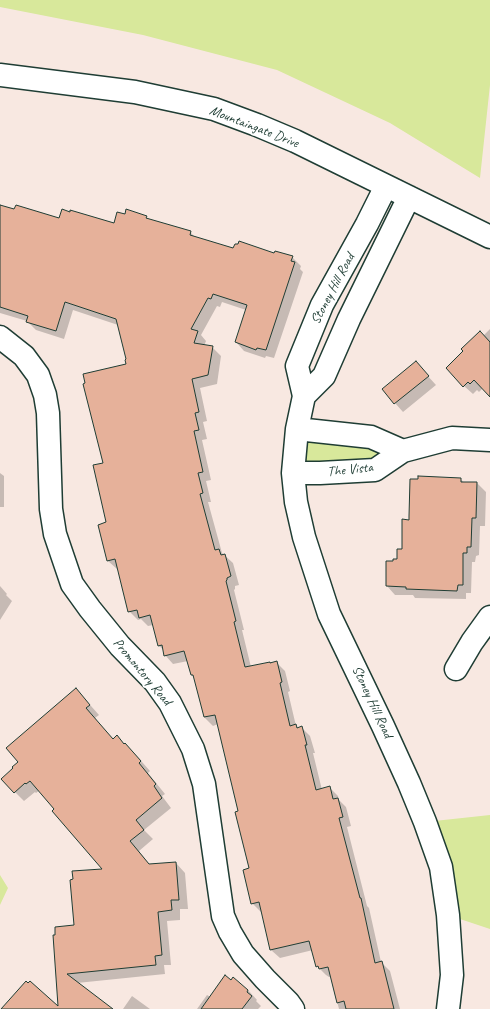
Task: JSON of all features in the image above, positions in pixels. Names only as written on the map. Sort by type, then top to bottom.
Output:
[{"type":"street","name":"Mountaingate Drive","points":[[0,75],[135,92],[214,109],[295,142],[490,237]]},
{"type":"street","name":"Stoney Hill Road","points":[[386,186],[367,224],[322,305],[297,366],[304,396],[297,429],[293,473],[296,502],[304,537],[329,614],[358,672],[406,776],[425,822],[441,867],[448,915],[452,975],[448,1009]]},
{"type":"street","name":"Stoney Hill Road","points":[[304,396],[324,376],[349,318],[409,197]]},
{"type":"street","points":[[322,305],[349,318]]},
{"type":"street","name":"Promontory Road","points":[[0,336],[24,356],[38,375],[45,395],[48,413],[51,509],[55,534],[72,584],[120,646],[155,682],[170,703],[194,749],[204,784],[223,916],[230,932],[243,954],[293,1009]]},
{"type":"street","name":"The Vista","points":[[297,429],[371,436],[403,451]]},
{"type":"street","name":"The Vista","points":[[293,473],[375,470],[403,451],[452,438],[490,440]]},
{"type":"street","points":[[456,669],[472,642],[490,617]]},
{"type":"green space","points":[[0,0],[490,0],[490,85],[480,178],[390,123],[277,70],[143,35],[0,7]]},
{"type":"green space","points":[[297,429],[403,451],[375,470],[293,473]]},
{"type":"green space","points":[[490,815],[490,929],[448,915],[425,822]]},
{"type":"green space","points":[[0,875],[8,888],[0,905]]},
{"type":"building","points":[[0,205],[14,209],[16,205],[59,218],[62,209],[70,212],[70,210],[114,223],[117,212],[125,214],[126,209],[147,216],[146,218],[191,231],[190,235],[233,248],[239,241],[274,253],[275,251],[293,256],[291,261],[295,262],[266,350],[257,348],[256,350],[235,342],[247,305],[213,294],[211,299],[208,298],[191,329],[198,331],[194,343],[213,346],[208,375],[192,379],[199,412],[195,413],[199,430],[194,431],[203,472],[198,473],[203,493],[200,494],[215,550],[219,549],[221,555],[225,554],[231,576],[227,578],[226,581],[245,667],[277,661],[282,682],[280,683],[290,726],[296,724],[297,728],[302,726],[316,790],[330,786],[333,799],[338,798],[343,817],[339,818],[361,898],[375,963],[382,961],[394,1009],[346,1009],[344,1001],[337,1003],[328,967],[319,969],[318,966],[316,967],[309,941],[270,950],[259,902],[251,904],[243,870],[249,868],[235,812],[238,811],[215,715],[204,717],[193,675],[191,675],[184,651],[164,656],[162,645],[158,646],[150,615],[139,618],[137,610],[128,612],[115,559],[107,561],[98,525],[106,522],[93,465],[103,463],[83,384],[85,383],[83,374],[126,364],[116,319],[65,302],[56,331],[26,322],[28,316],[0,307]]},
{"type":"building","points":[[480,331],[490,342],[490,397],[474,380],[470,384],[468,382],[463,387],[446,368],[463,351],[461,349]]},
{"type":"building","points":[[416,361],[429,376],[394,404],[382,389]]},
{"type":"building","points":[[418,476],[461,478],[461,482],[477,482],[476,518],[472,518],[471,547],[467,547],[467,553],[463,553],[463,585],[458,585],[457,591],[406,589],[406,587],[386,586],[386,561],[393,561],[393,559],[397,559],[397,549],[402,549],[402,519],[409,520],[410,479],[418,479]]},
{"type":"building","points":[[76,688],[90,705],[86,708],[113,739],[117,735],[124,744],[125,743],[141,761],[139,763],[156,784],[154,786],[162,798],[136,820],[144,830],[130,841],[149,864],[176,862],[179,900],[171,900],[172,910],[158,912],[162,955],[155,956],[156,965],[67,974],[113,1009],[1,1009],[26,981],[28,983],[30,981],[58,1006],[53,935],[55,935],[55,927],[74,925],[70,880],[73,879],[72,871],[102,869],[52,811],[54,809],[30,781],[26,784],[25,783],[14,793],[1,779],[18,762],[6,748]]},
{"type":"building","points":[[225,975],[231,980],[233,977],[248,990],[247,992],[252,996],[242,1009],[201,1009]]}]
